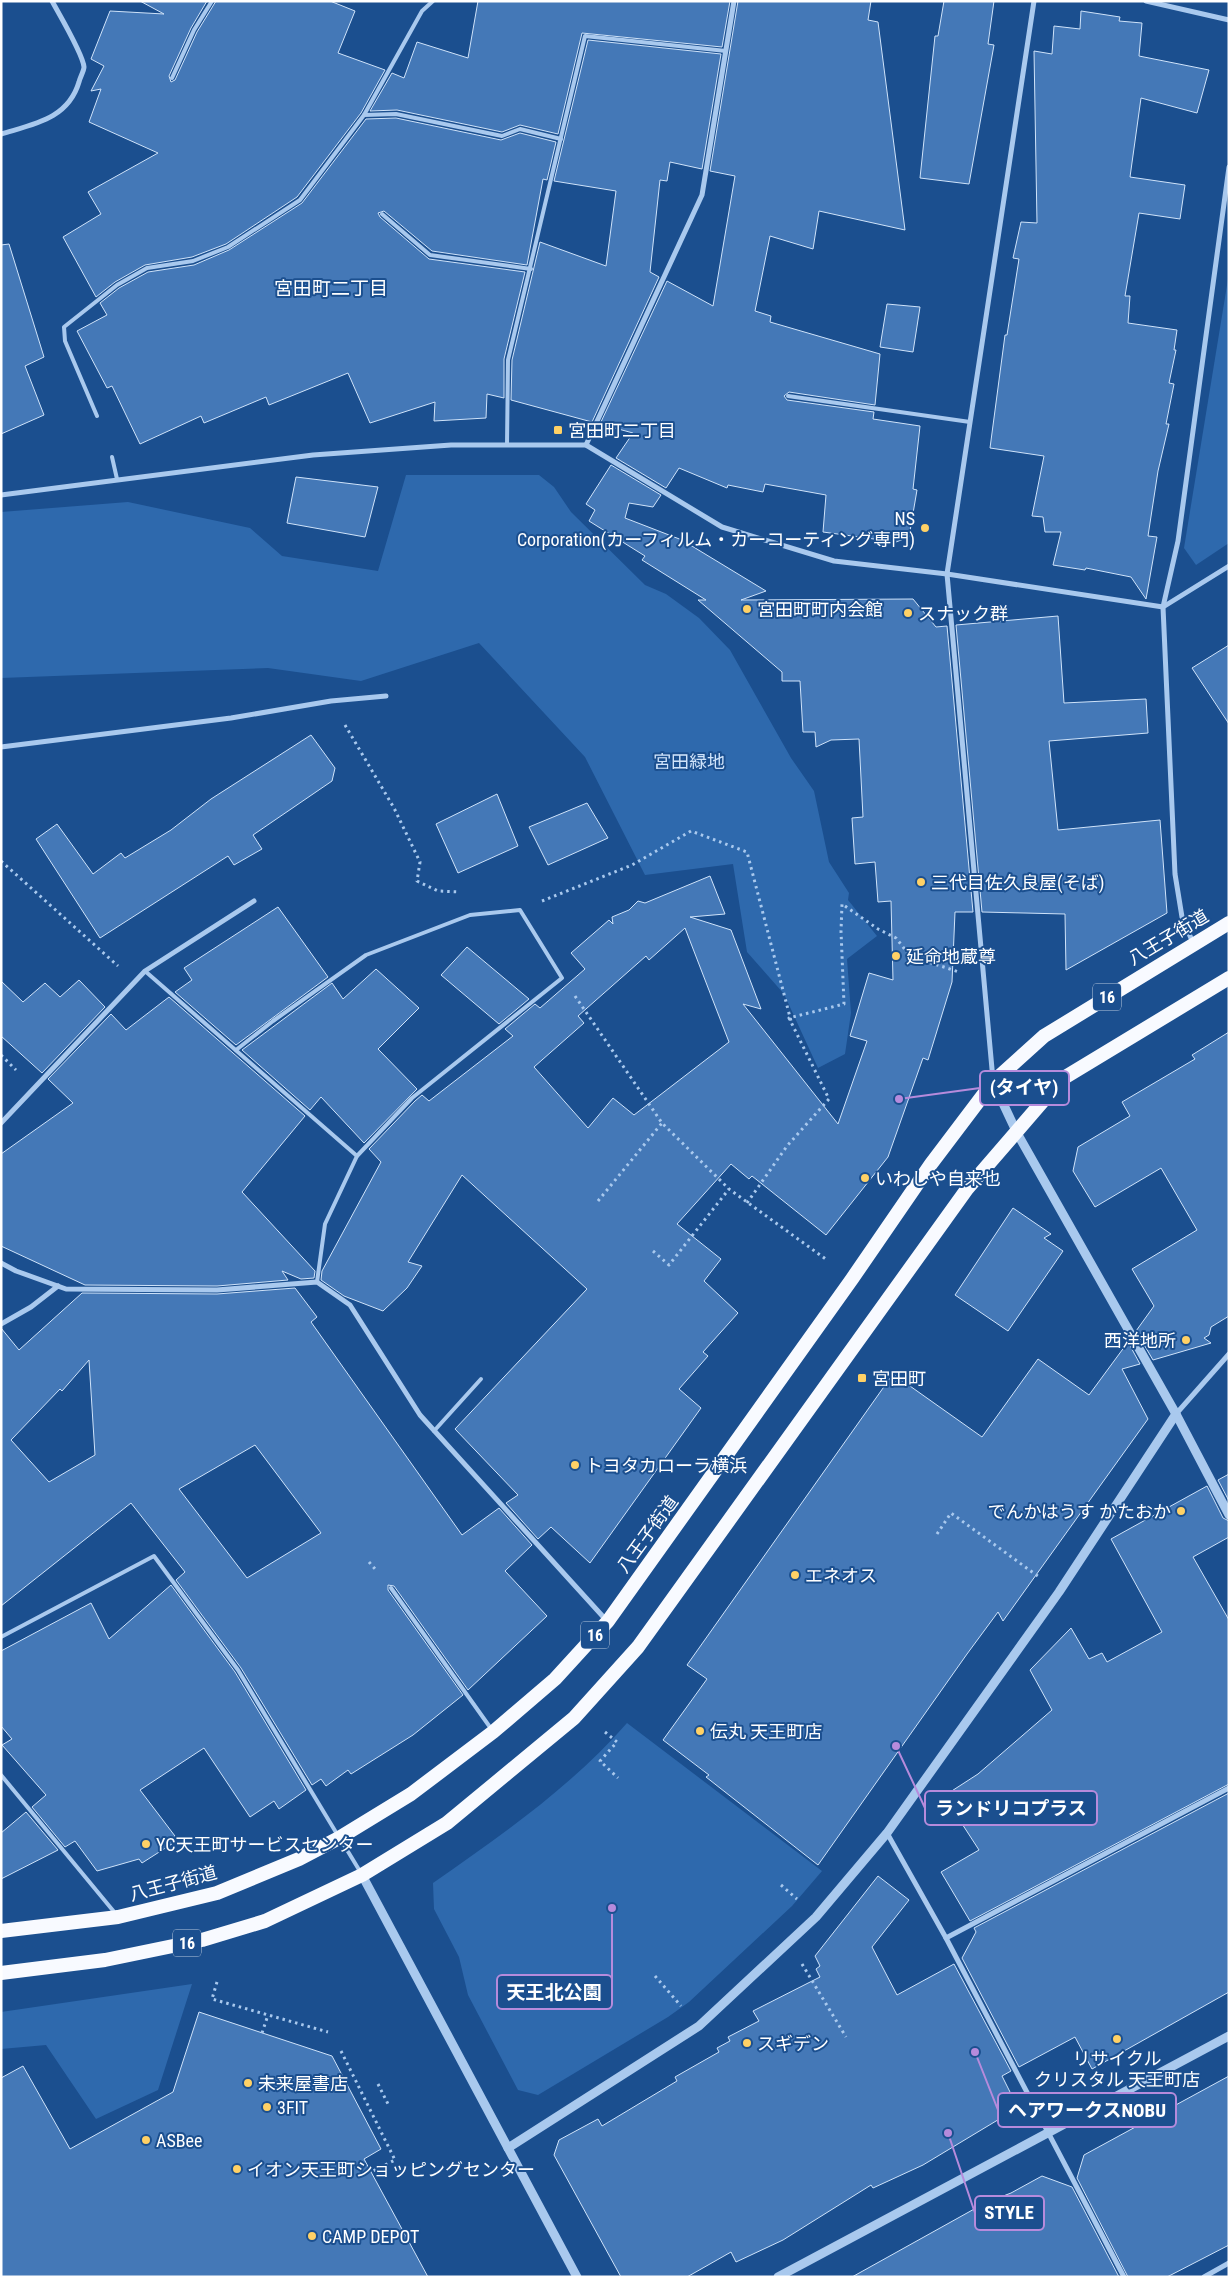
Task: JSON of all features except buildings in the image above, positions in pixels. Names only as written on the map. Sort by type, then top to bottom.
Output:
[{"type":"highway","name":"八王子街道","points":[[1,1931],[118,1917],[217,1893],[299,1859],[339,1838],[411,1794],[493,1732],[555,1679],[608,1621],[847,1287],[931,1164],[993,1082],[1044,1036],[1229,923]]},
{"type":"highway","name":"16","points":[[1,1973],[105,1960],[202,1940],[265,1921],[362,1875],[454,1817],[574,1718],[638,1647],[967,1189],[1062,1079],[1229,978]]},
{"type":"street","points":[[1,134],[39,123],[64,110],[77,88],[84,67],[67,27],[52,1]]},
{"type":"street","points":[[586,445],[702,195],[734,1]]},
{"type":"street","points":[[1034,1],[946,574],[993,1082],[1017,1133],[1176,1414],[1229,1515]]},
{"type":"street","points":[[1146,1],[1229,20]]},
{"type":"street","points":[[1194,944],[1182,917],[1176,874],[1163,607],[1178,541],[1229,166]]},
{"type":"street","points":[[1,495],[312,455],[451,445],[586,445],[722,527],[834,561],[946,574],[1163,607],[1229,566]]},
{"type":"street","points":[[1,747],[231,718],[331,701],[386,696]]},
{"type":"street","points":[[1,1123],[145,971],[254,901]]},
{"type":"street","points":[[1,1263],[16,1271],[66,1289],[217,1290],[317,1282],[350,1305],[420,1415],[608,1621]]},
{"type":"street","points":[[1,1324],[31,1307],[58,1286]]},
{"type":"street","points":[[508,2148],[699,2026],[816,1916],[887,1833],[1059,1592],[1176,1414],[1229,1354]]},
{"type":"street","points":[[946,1938],[1229,1788]]},
{"type":"street","points":[[887,1833],[946,1938],[1124,2277]]},
{"type":"street","points":[[362,1875],[577,2277]]},
{"type":"street","points":[[778,2277],[1229,2036]]},
{"type":"street","points":[[1204,2277],[1229,2263]]},
{"type":"lane","points":[[172,78],[194,30],[212,1]]},
{"type":"lane","points":[[97,416],[66,342],[64,327],[117,286],[147,268],[194,262],[228,247],[300,200],[364,116],[422,12],[433,1]]},
{"type":"lane","points":[[507,445],[508,360],[585,36],[726,51]]},
{"type":"lane","points":[[364,116],[396,114],[502,136],[520,128],[561,139]]},
{"type":"lane","points":[[382,214],[430,255],[531,269]]},
{"type":"lane","points":[[788,396],[970,422]]},
{"type":"lane","points":[[112,457],[117,479]]},
{"type":"lane","points":[[236,1050],[272,1021],[366,955],[470,915],[520,910],[562,978],[412,1098],[357,1156],[325,1224],[317,1282]]},
{"type":"lane","points":[[145,971],[357,1156]]},
{"type":"lane","points":[[434,1432],[480,1379]]},
{"type":"lane","points":[[1,1637],[154,1556],[238,1670],[362,1875]]},
{"type":"lane","points":[[391,1588],[493,1732]]},
{"type":"lane","points":[[1,1774],[118,1917]]},
{"type":"path","points":[[331,701],[394,808],[420,862],[417,881],[438,891],[465,892]]},
{"type":"path","points":[[520,910],[632,865],[691,831],[747,852],[791,1021],[829,1099],[787,1146],[748,1203]]},
{"type":"path","points":[[1,861],[135,982]]},
{"type":"path","points":[[791,1021],[789,1018],[844,1004],[841,931],[842,904],[878,929],[896,938],[910,956],[984,980]]},
{"type":"path","points":[[562,978],[662,1123],[729,1189],[827,1260]]},
{"type":"path","points":[[598,1200],[662,1123]]},
{"type":"path","points":[[653,1251],[669,1265],[729,1189]]},
{"type":"path","points":[[937,1534],[950,1513],[1059,1592]]},
{"type":"path","points":[[605,1732],[617,1742],[600,1761],[618,1778]]},
{"type":"path","points":[[788,1942],[846,2037]]},
{"type":"path","points":[[655,1976],[699,2026]]},
{"type":"path","points":[[217,1982],[212,1999],[328,2032]]},
{"type":"path","points":[[262,2033],[268,2015]]},
{"type":"path","points":[[341,2051],[395,2160],[371,2172]]},
{"type":"path","points":[[378,2084],[388,2104]]},
{"type":"green space","points":[[1229,273],[1229,543],[1196,565],[1184,548]]},
{"type":"green space","name":"宮田緑地","points":[[406,475],[539,475],[554,487],[571,512],[645,585],[666,594],[699,618],[730,650],[791,758],[814,791],[829,862],[849,893],[848,900],[877,936],[847,959],[851,1013],[845,1054],[818,1068],[784,994],[747,952],[733,864],[645,875],[585,757],[479,643],[361,681],[268,668],[1,678],[1,512],[128,502],[250,528],[282,556],[378,571]]},
{"type":"green space","points":[[627,1723],[822,1871],[792,1906],[689,2002],[668,2017],[538,2095],[518,2090],[468,1995],[459,1957],[434,1909],[433,1883],[485,1847],[560,1789],[606,1746]]},
{"type":"green space","points":[[192,1984],[158,2090],[96,2119],[46,2045],[1,2049],[1,2012]]},
{"type":"place","name":"宮田町二丁目","points":[[558,430]]},
{"type":"place","name":"NS Corporation(カーフィルム・カーコーティング専門)","points":[[925,528]]},
{"type":"place","name":"宮田町町内会館","points":[[747,609]]},
{"type":"place","name":"スナック群","points":[[908,613]]},
{"type":"place","name":"三代目佐久良屋(そば)","points":[[921,882]]},
{"type":"place","name":"延命地蔵尊","points":[[896,956]]},
{"type":"place","name":"(タイヤ)","points":[[899,1099]]},
{"type":"place","name":"いわしや自来也","points":[[865,1178]]},
{"type":"place","name":"西洋地所","points":[[1186,1340]]},
{"type":"place","name":"宮田町","points":[[862,1378]]},
{"type":"place","name":"トヨタカローラ横浜","points":[[575,1465]]},
{"type":"place","name":"でんかはうす かたおか","points":[[1181,1511]]},
{"type":"place","name":"エネオス","points":[[795,1575]]},
{"type":"place","name":"伝丸 天王町店","points":[[700,1731]]},
{"type":"place","name":"ランドリコプラス","points":[[896,1746]]},
{"type":"place","name":"YC天王町サービスセンター","points":[[146,1844]]},
{"type":"place","name":"天王北公園","points":[[612,1908]]},
{"type":"place","name":"リサイクル クリスタル 天王町店","points":[[1117,2039]]},
{"type":"place","name":"スギデン","points":[[747,2043]]},
{"type":"place","name":"ヘアワークスNOBU","points":[[975,2052]]},
{"type":"place","name":"未来屋書店","points":[[248,2083]]},
{"type":"place","name":"3FIT","points":[[267,2107]]},
{"type":"place","name":"STYLE","points":[[948,2133]]},
{"type":"place","name":"ASBee","points":[[146,2140]]},
{"type":"place","name":"イオン天王町ショッピングセンター","points":[[237,2169]]},
{"type":"place","name":"CAMP DEPOT","points":[[312,2236]]},
{"type":"district","name":"宮田町二丁目","points":[[331,288]]}]
